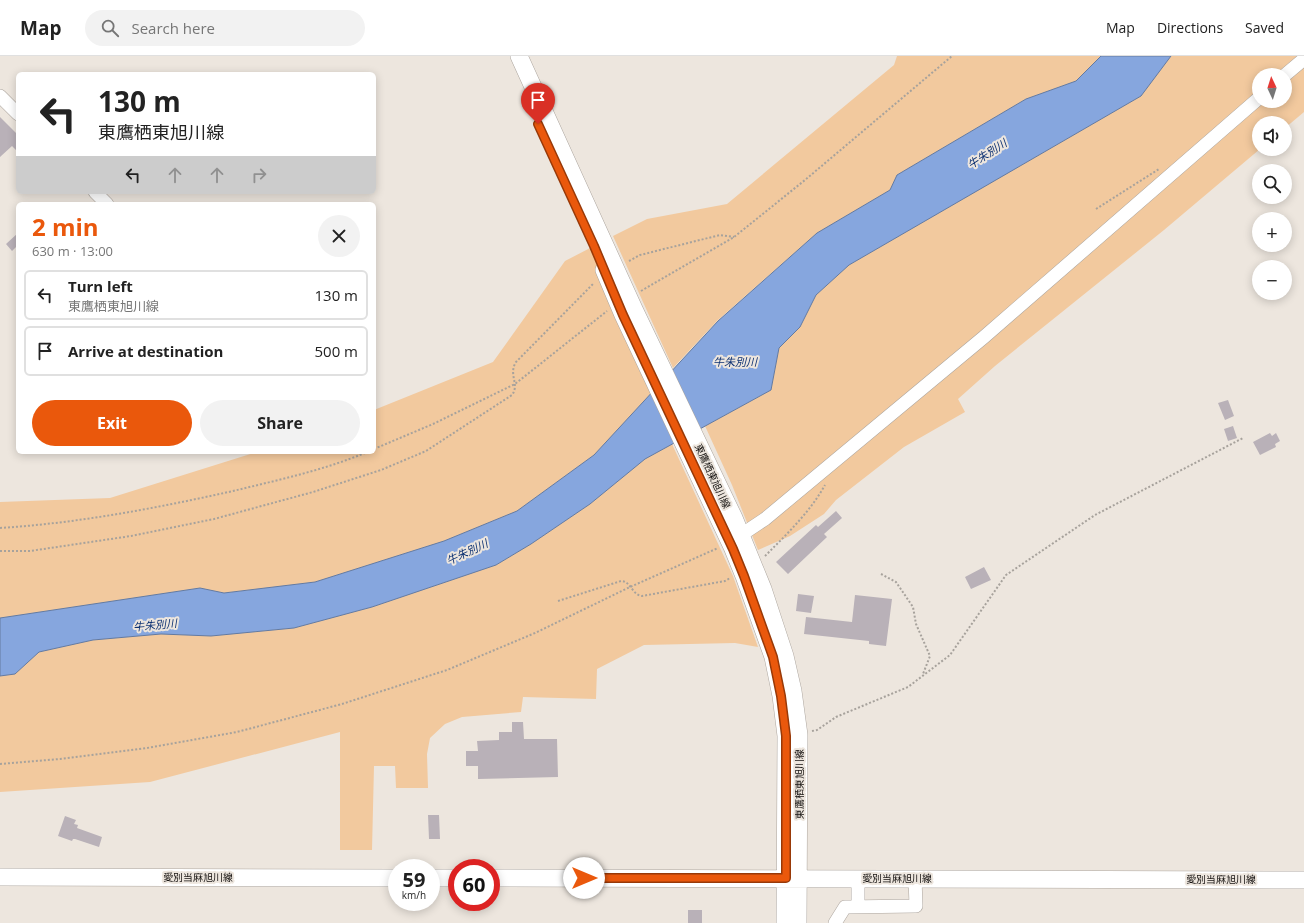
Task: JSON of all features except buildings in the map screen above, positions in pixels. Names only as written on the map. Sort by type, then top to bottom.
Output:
[{"type":"main road","name":"東鷹栖東旭川線","points":[[506,56],[594,246],[626,306]]},
{"type":"main road","name":"東鷹栖東旭川線","points":[[519,56],[626,306],[735,539],[763,588],[785,656],[793,691],[799,735],[792,878],[786,923]]},
{"type":"main road","name":"東鷹栖東旭川線","points":[[735,539],[744,576],[773,657],[781,696],[786,736],[792,878],[798,923]]},
{"type":"main road","name":"愛別当麻旭川線","points":[[0,877],[388,878]]},
{"type":"main road","name":"愛別当麻旭川線","points":[[500,878],[1304,880]]},
{"type":"street","points":[[1292,70],[1304,59]]},
{"type":"street","points":[[0,96],[16,112]]},
{"type":"street","points":[[735,539],[765,519],[984,337],[1252,104]]},
{"type":"street","points":[[97,194],[105,202]]},
{"type":"street","points":[[858,878],[858,907]]},
{"type":"street","points":[[835,923],[845,907],[916,906],[915,878]]},
{"type":"path","points":[[376,448],[433,424],[515,384],[600,316],[626,306],[734,238],[952,56]]},
{"type":"path","points":[[1096,209],[1161,167]]},
{"type":"path","points":[[628,261],[640,255],[720,235],[734,238]]},
{"type":"path","points":[[0,552],[30,550],[131,536],[214,519],[321,490],[381,470],[426,451],[512,395],[515,391],[515,384],[512,373],[516,362],[593,284]]},
{"type":"path","points":[[799,735],[817,730],[836,717],[908,687],[950,655],[1006,575],[1095,515],[1243,438]]},
{"type":"path","points":[[0,528],[117,514],[191,500],[312,471],[362,454]]},
{"type":"path","points":[[765,556],[807,511],[824,488],[826,478],[823,471]]},
{"type":"path","points":[[0,764],[60,759],[154,747],[237,732],[342,704],[447,670],[536,633],[630,587],[735,539]]},
{"type":"path","points":[[881,574],[896,582],[912,608],[916,624],[930,656],[923,675]]},
{"type":"path","points":[[558,601],[621,581],[624,581],[635,593],[642,596],[725,580],[731,577]]},
{"type":"shaded area","points":[[897,56],[1101,56],[1076,81],[1026,99],[897,175],[890,190],[817,233],[718,320],[673,368],[613,236],[647,219],[727,204],[894,65]]},
{"type":"shaded area","points":[[1171,56],[1304,56],[1304,112],[1292,122],[1292,116],[1252,116],[1252,156],[1164,230],[995,366],[958,399],[965,412],[904,447],[836,500],[824,514],[790,536],[758,550],[732,485],[705,426],[771,390],[779,348],[800,327],[816,295],[849,265],[1140,96]]},
{"type":"shaded area","points":[[594,246],[657,387],[594,455],[517,511],[444,541],[315,582],[224,593],[200,588],[0,618],[0,502],[110,498],[251,454],[376,454],[376,409],[493,362],[565,261]]},
{"type":"shaded area","points":[[672,444],[733,576],[758,647],[735,643],[644,645],[597,669],[596,699],[523,697],[521,712],[462,717],[445,724],[430,738],[427,754],[428,788],[396,788],[395,766],[374,766],[372,850],[340,850],[340,732],[150,782],[0,792],[0,676],[15,674],[39,652],[93,640],[161,634],[211,636],[294,628],[372,607],[496,565],[531,544],[590,504],[645,459]]},
{"type":"water","name":"牛朱別川","points":[[1101,56],[1171,56],[1141,96],[849,265],[816,295],[800,327],[779,348],[771,390],[645,459],[590,504],[531,544],[496,565],[372,607],[294,628],[211,636],[161,634],[93,640],[39,652],[15,674],[0,676],[0,618],[200,588],[224,593],[315,582],[444,541],[517,511],[594,455],[718,321],[817,233],[890,190],[897,175],[1026,99],[1076,81]]},
{"type":"route","points":[[538,124],[594,246],[623,315],[744,576],[773,657],[781,696],[786,736],[786,878],[584,878]]}]
